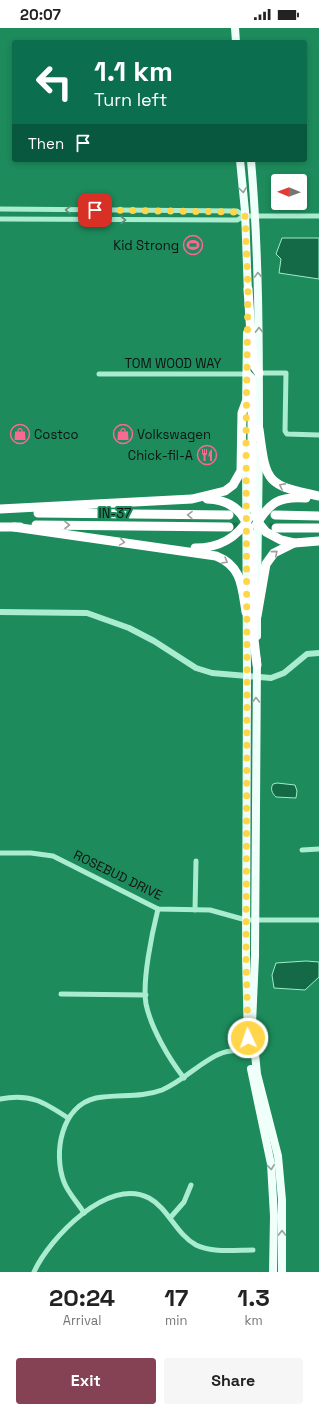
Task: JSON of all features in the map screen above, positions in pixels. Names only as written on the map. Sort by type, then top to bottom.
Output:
[{"type":"highway","points":[[248,289],[253,364],[259,374]]},
{"type":"highway","points":[[247,374],[250,378],[252,401],[253,508],[262,528],[274,537],[294,543]]},
{"type":"highway","points":[[192,499],[225,491],[237,479],[241,471],[242,412],[246,402]]},
{"type":"highway","points":[[259,429],[264,464],[271,479],[285,488],[319,497]]},
{"type":"highway","points":[[174,549],[205,548],[222,544],[237,534],[247,522],[253,508],[258,489]]},
{"type":"highway","points":[[248,537],[264,511],[278,501],[294,497],[319,497]]},
{"type":"highway","points":[[0,509],[192,499],[223,501],[238,511],[247,522],[248,537],[252,542],[252,617],[257,666]]},
{"type":"highway","name":"IN-37","points":[[0,513],[229,515]]},
{"type":"highway","points":[[275,515],[319,516]]},
{"type":"highway","name":"IN-37","points":[[0,527],[35,525],[229,527]]},
{"type":"highway","points":[[14,527],[216,556],[224,559],[234,567],[241,584],[246,612]]},
{"type":"highway","points":[[276,528],[319,528]]},
{"type":"highway","points":[[257,616],[266,564],[274,552],[294,543],[319,541]]},
{"type":"main road","points":[[235,28],[236,40]]},
{"type":"main road","points":[[240,162],[245,216],[248,289],[246,402],[247,522]]},
{"type":"main road","points":[[250,162],[256,216],[259,429],[257,678],[247,1026],[251,1075],[271,1164],[274,1209],[273,1272]]},
{"type":"main road","points":[[248,537],[246,612],[252,1024],[254,1049],[263,1104],[278,1156],[282,1200],[283,1270]]},
{"type":"street","points":[[0,209],[237,212],[245,216]]},
{"type":"street","points":[[0,219],[237,220],[245,216],[319,216]]},
{"type":"street","points":[[259,374],[286,373],[285,431],[287,434],[319,435]]},
{"type":"street","name":"TOM WOOD WAY","points":[[99,374],[247,374]]},
{"type":"street","points":[[0,612],[87,613],[144,635],[196,668],[212,673],[257,678],[278,676],[307,654],[319,653]]},
{"type":"street","points":[[302,850],[319,849]]},
{"type":"street","name":"ROSEBUD DRIVE","points":[[0,853],[36,853],[53,856],[158,909],[217,911],[251,920],[319,920]]},
{"type":"street","points":[[195,910],[196,861]]},
{"type":"street","points":[[158,909],[151,945],[146,995],[148,1009],[171,1060],[184,1078]]},
{"type":"street","points":[[61,994],[146,995]]},
{"type":"street","points":[[84,1212],[67,1188],[61,1170],[61,1138],[68,1118],[78,1107],[90,1100],[151,1093],[169,1087],[217,1055],[226,1052],[249,1050]]},
{"type":"street","points":[[0,1099],[12,1096],[26,1096],[48,1106],[68,1118]]},
{"type":"street","points":[[170,1218],[184,1202],[190,1185]]},
{"type":"street","points":[[34,1272],[40,1261],[58,1238],[84,1212],[109,1197],[120,1194],[134,1193],[148,1197],[154,1201],[184,1235],[196,1245],[209,1249],[253,1250]]},
{"type":"shaded area","points":[[282,238],[319,238],[319,279],[279,273],[281,259],[276,254]]},
{"type":"shaded area","points":[[273,784],[295,785],[297,791],[296,798],[276,797],[272,788]]},
{"type":"shaded area","points":[[306,961],[319,962],[319,977],[305,990],[274,988],[272,975],[276,963]]},
{"type":"tunnel","points":[[229,527],[276,528]]},
{"type":"place","name":"Kid Strong","points":[[193,245]]},
{"type":"place","name":"Costco","points":[[20,434]]},
{"type":"place","name":"Volkswagen","points":[[123,434]]},
{"type":"place","name":"Chick-fil-A","points":[[207,455]]},
{"type":"route","points":[[95,210],[237,212],[245,216],[248,289],[246,402],[246,956],[248,1038]]}]
